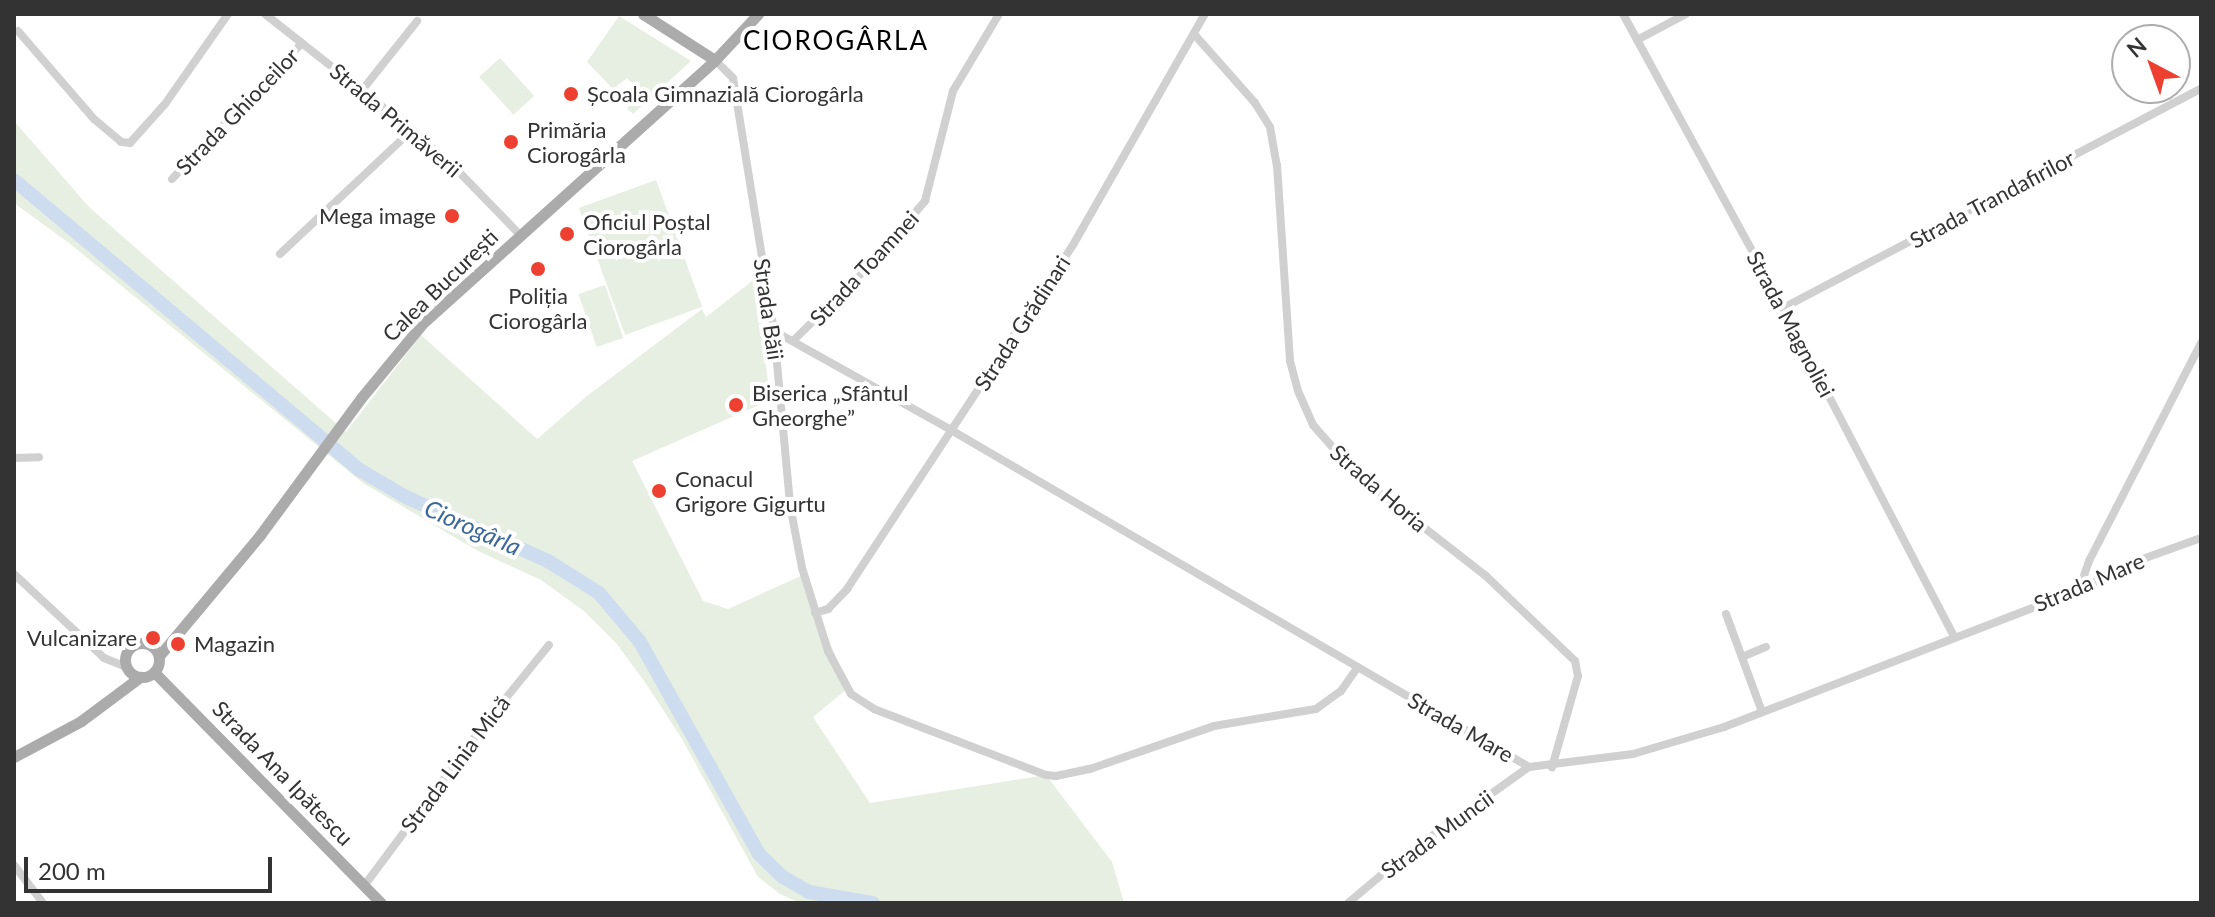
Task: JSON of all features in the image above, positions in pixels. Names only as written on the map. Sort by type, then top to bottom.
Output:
[{"type":"main road","points":[[643,14],[715,60]]},
{"type":"main road","name":"Calea București","points":[[156,651],[188,620],[309,471],[350,413],[422,324],[715,60],[758,14]]},
{"type":"main road","points":[[142,643],[156,651],[154,672],[132,671],[125,657],[131,647],[142,643]]},
{"type":"main road","points":[[14,757],[66,730],[103,704],[132,671]]},
{"type":"main road","name":"Strada Ana Ipătescu","points":[[154,672],[381,903]]},
{"type":"street","points":[[18,31],[94,119],[125,144],[139,137],[228,14]]},
{"type":"street","name":"Strada Primăverii","points":[[265,14],[412,130],[460,173],[520,235]]},
{"type":"street","name":"Strada Toamnei","points":[[793,341],[877,258],[925,201],[953,91],[999,14]]},
{"type":"street","name":"Strada Grădinari","points":[[815,613],[828,609],[847,589],[1073,245],[1205,14]]},
{"type":"street","name":"Strada Magnoliei","points":[[1623,14],[1783,308],[1954,636]]},
{"type":"street","points":[[1637,40],[1686,14]]},
{"type":"street","points":[[363,89],[417,21]]},
{"type":"street","name":"Strada Horia","points":[[1194,34],[1255,103],[1270,127],[1277,165],[1290,361],[1298,391],[1313,425],[1358,476],[1486,576],[1575,661],[1578,676],[1552,767]]},
{"type":"street","name":"Strada Ghioceilor","points":[[172,179],[302,43]]},
{"type":"street","name":"Strada Băii","points":[[715,60],[733,78],[774,331],[790,505],[815,613],[839,676],[851,694],[874,709],[1056,776],[1090,769],[1214,726],[1316,709],[1341,691],[1358,667]]},
{"type":"street","name":"Strada Trandafirilor","points":[[1783,308],[2201,89]]},
{"type":"street","points":[[280,254],[412,130]]},
{"type":"street","name":"Strada Mare","points":[[774,331],[951,430],[1529,767],[1552,767],[1633,754],[1762,712],[2079,590],[2137,561],[2201,538]]},
{"type":"street","points":[[2079,590],[2089,561],[2201,343]]},
{"type":"street","points":[[14,458],[39,457]]},
{"type":"street","points":[[14,574],[104,658],[132,671]]},
{"type":"street","points":[[1726,614],[1762,712]]},
{"type":"street","name":"Strada Linia Mică","points":[[364,886],[484,725],[549,645]]},
{"type":"street","points":[[1742,657],[1766,647]]},
{"type":"street","name":"Strada Muncii","points":[[1348,903],[1404,856],[1529,767]]},
{"type":"street","points":[[14,865],[43,903]]},
{"type":"shaded area","points":[[619,16],[691,61],[633,114],[627,108],[642,94],[627,78],[613,89],[587,62]]},
{"type":"shaded area","points":[[500,58],[534,96],[513,115],[479,77]]},
{"type":"shaded area","points":[[14,121],[89,207],[346,432],[421,335],[537,439],[587,396],[702,309],[706,317],[756,278],[770,400],[632,461],[703,601],[728,609],[803,575],[848,688],[813,717],[870,803],[1046,775],[1112,862],[1124,903],[800,903],[780,894],[758,877],[682,739],[616,643],[584,611],[541,580],[478,551],[363,483],[69,243],[14,203]]},
{"type":"shaded area","points":[[656,180],[702,307],[625,335],[579,208]]},
{"type":"shaded area","points":[[605,285],[623,338],[597,347],[579,294]]},
{"type":"waterway","name":"Ciorogârla","points":[[14,180],[358,469],[406,497],[548,561],[599,593],[640,642],[759,854],[783,877],[809,892],[873,903]]},
{"type":"place","name":"Școala Gimnazială Ciorogârla","points":[[571,94]]},
{"type":"place","name":"Primăria Ciorogârla","points":[[511,142]]},
{"type":"place","name":"Mega image","points":[[452,216]]},
{"type":"place","name":"Oficiul Poștal Ciorogârla","points":[[567,234]]},
{"type":"place","name":"Poliția Ciorogârla","points":[[538,269]]},
{"type":"place","name":"Biserica „Sfântul Gheorghe”","points":[[736,405]]},
{"type":"place","name":"Conacul Grigore Gigurtu","points":[[659,491]]},
{"type":"place","name":"Vulcanizare","points":[[153,638]]},
{"type":"place","name":"Magazin","points":[[178,644]]},
{"type":"district","name":"CIOROGÂRLA","points":[[836,41]]}]
